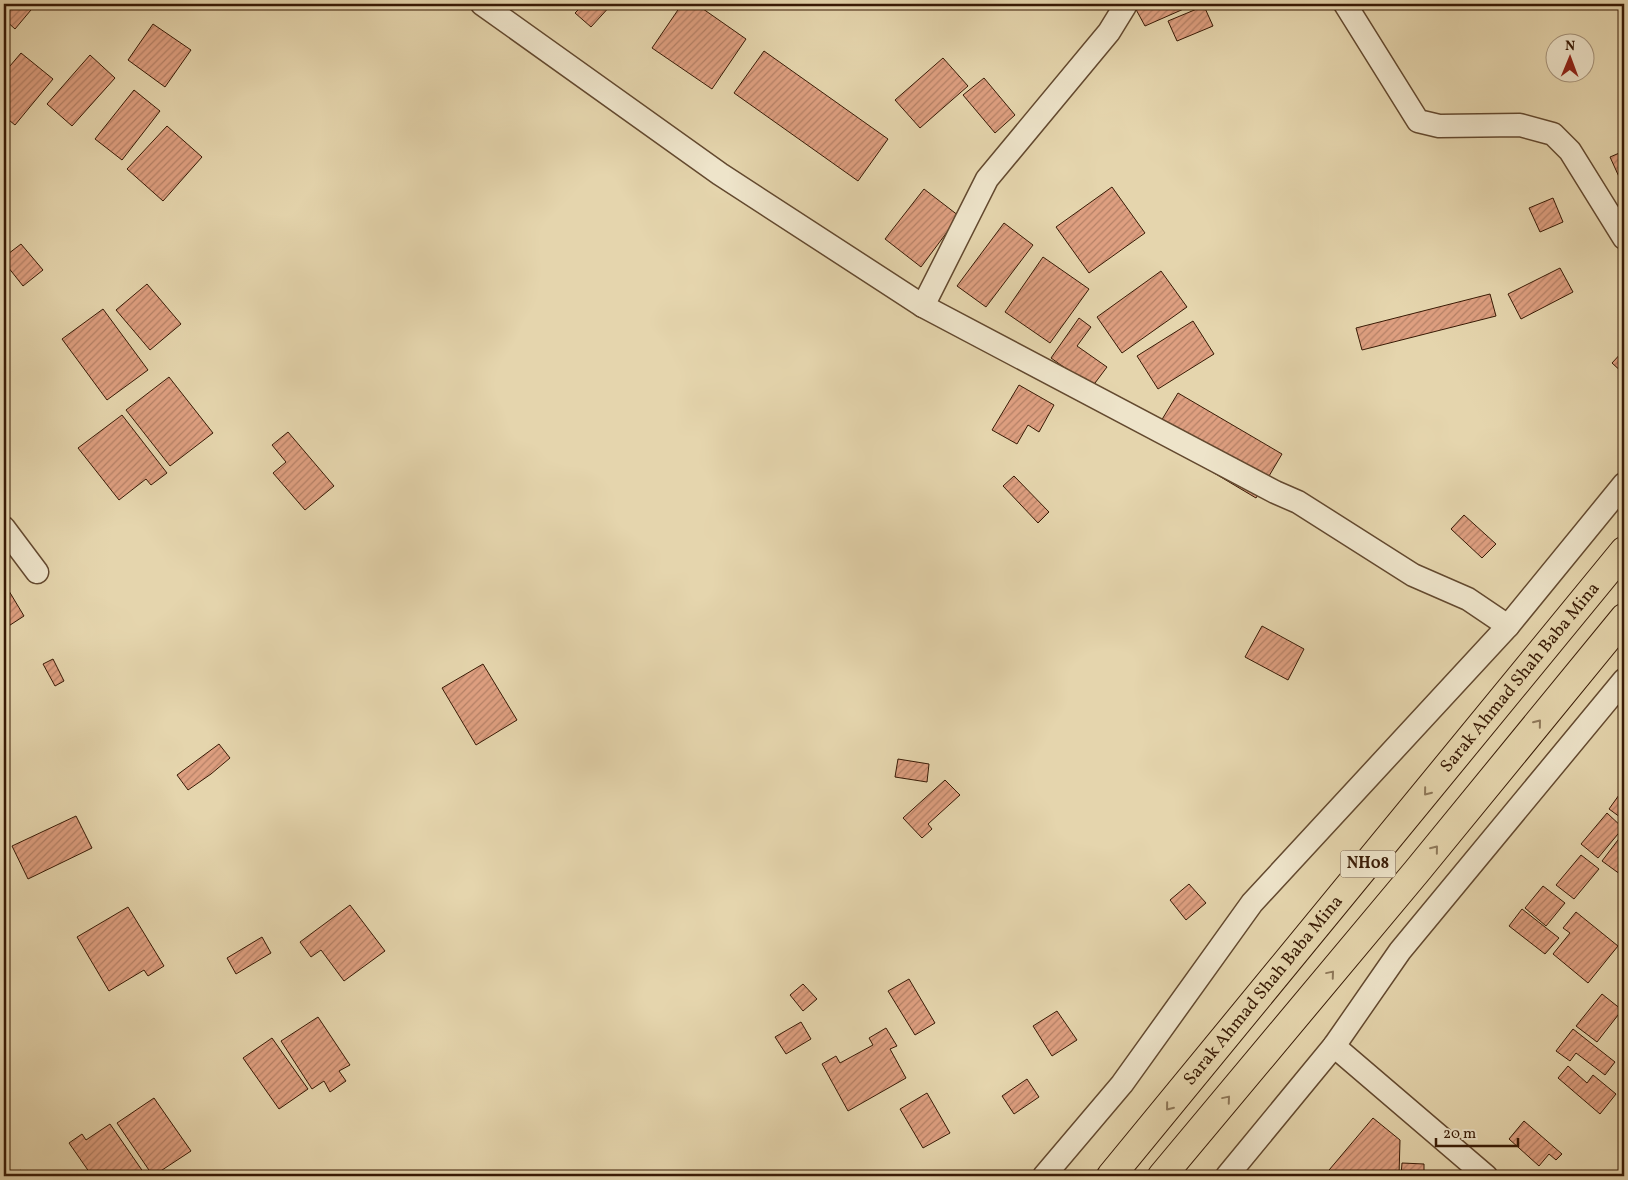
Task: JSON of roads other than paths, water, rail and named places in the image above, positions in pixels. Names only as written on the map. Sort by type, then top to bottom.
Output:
[{"type":"highway","name":"Sarak Ahmad Shah Baba Mina","points":[[1111,1176],[1624,551]]},
{"type":"highway","name":"NH08","points":[[1162,1176],[1417,871],[1624,618]]},
{"type":"street","points":[[482,4],[720,174],[923,306],[1275,492],[1298,502],[1413,575],[1468,599],[1508,626]]},
{"type":"street","points":[[923,306],[987,179],[1109,32],[1125,6],[1124,4]]},
{"type":"street","points":[[1345,4],[1418,121],[1439,126],[1520,125],[1553,134],[1570,151],[1624,238]]},
{"type":"street","points":[[1044,1176],[1122,1084],[1252,903],[1508,626],[1624,484]]},
{"type":"street","points":[[4,528],[37,572]]},
{"type":"street","points":[[1227,1176],[1334,1046],[1400,951],[1624,680]]},
{"type":"street","points":[[1334,1046],[1486,1176]]}]
